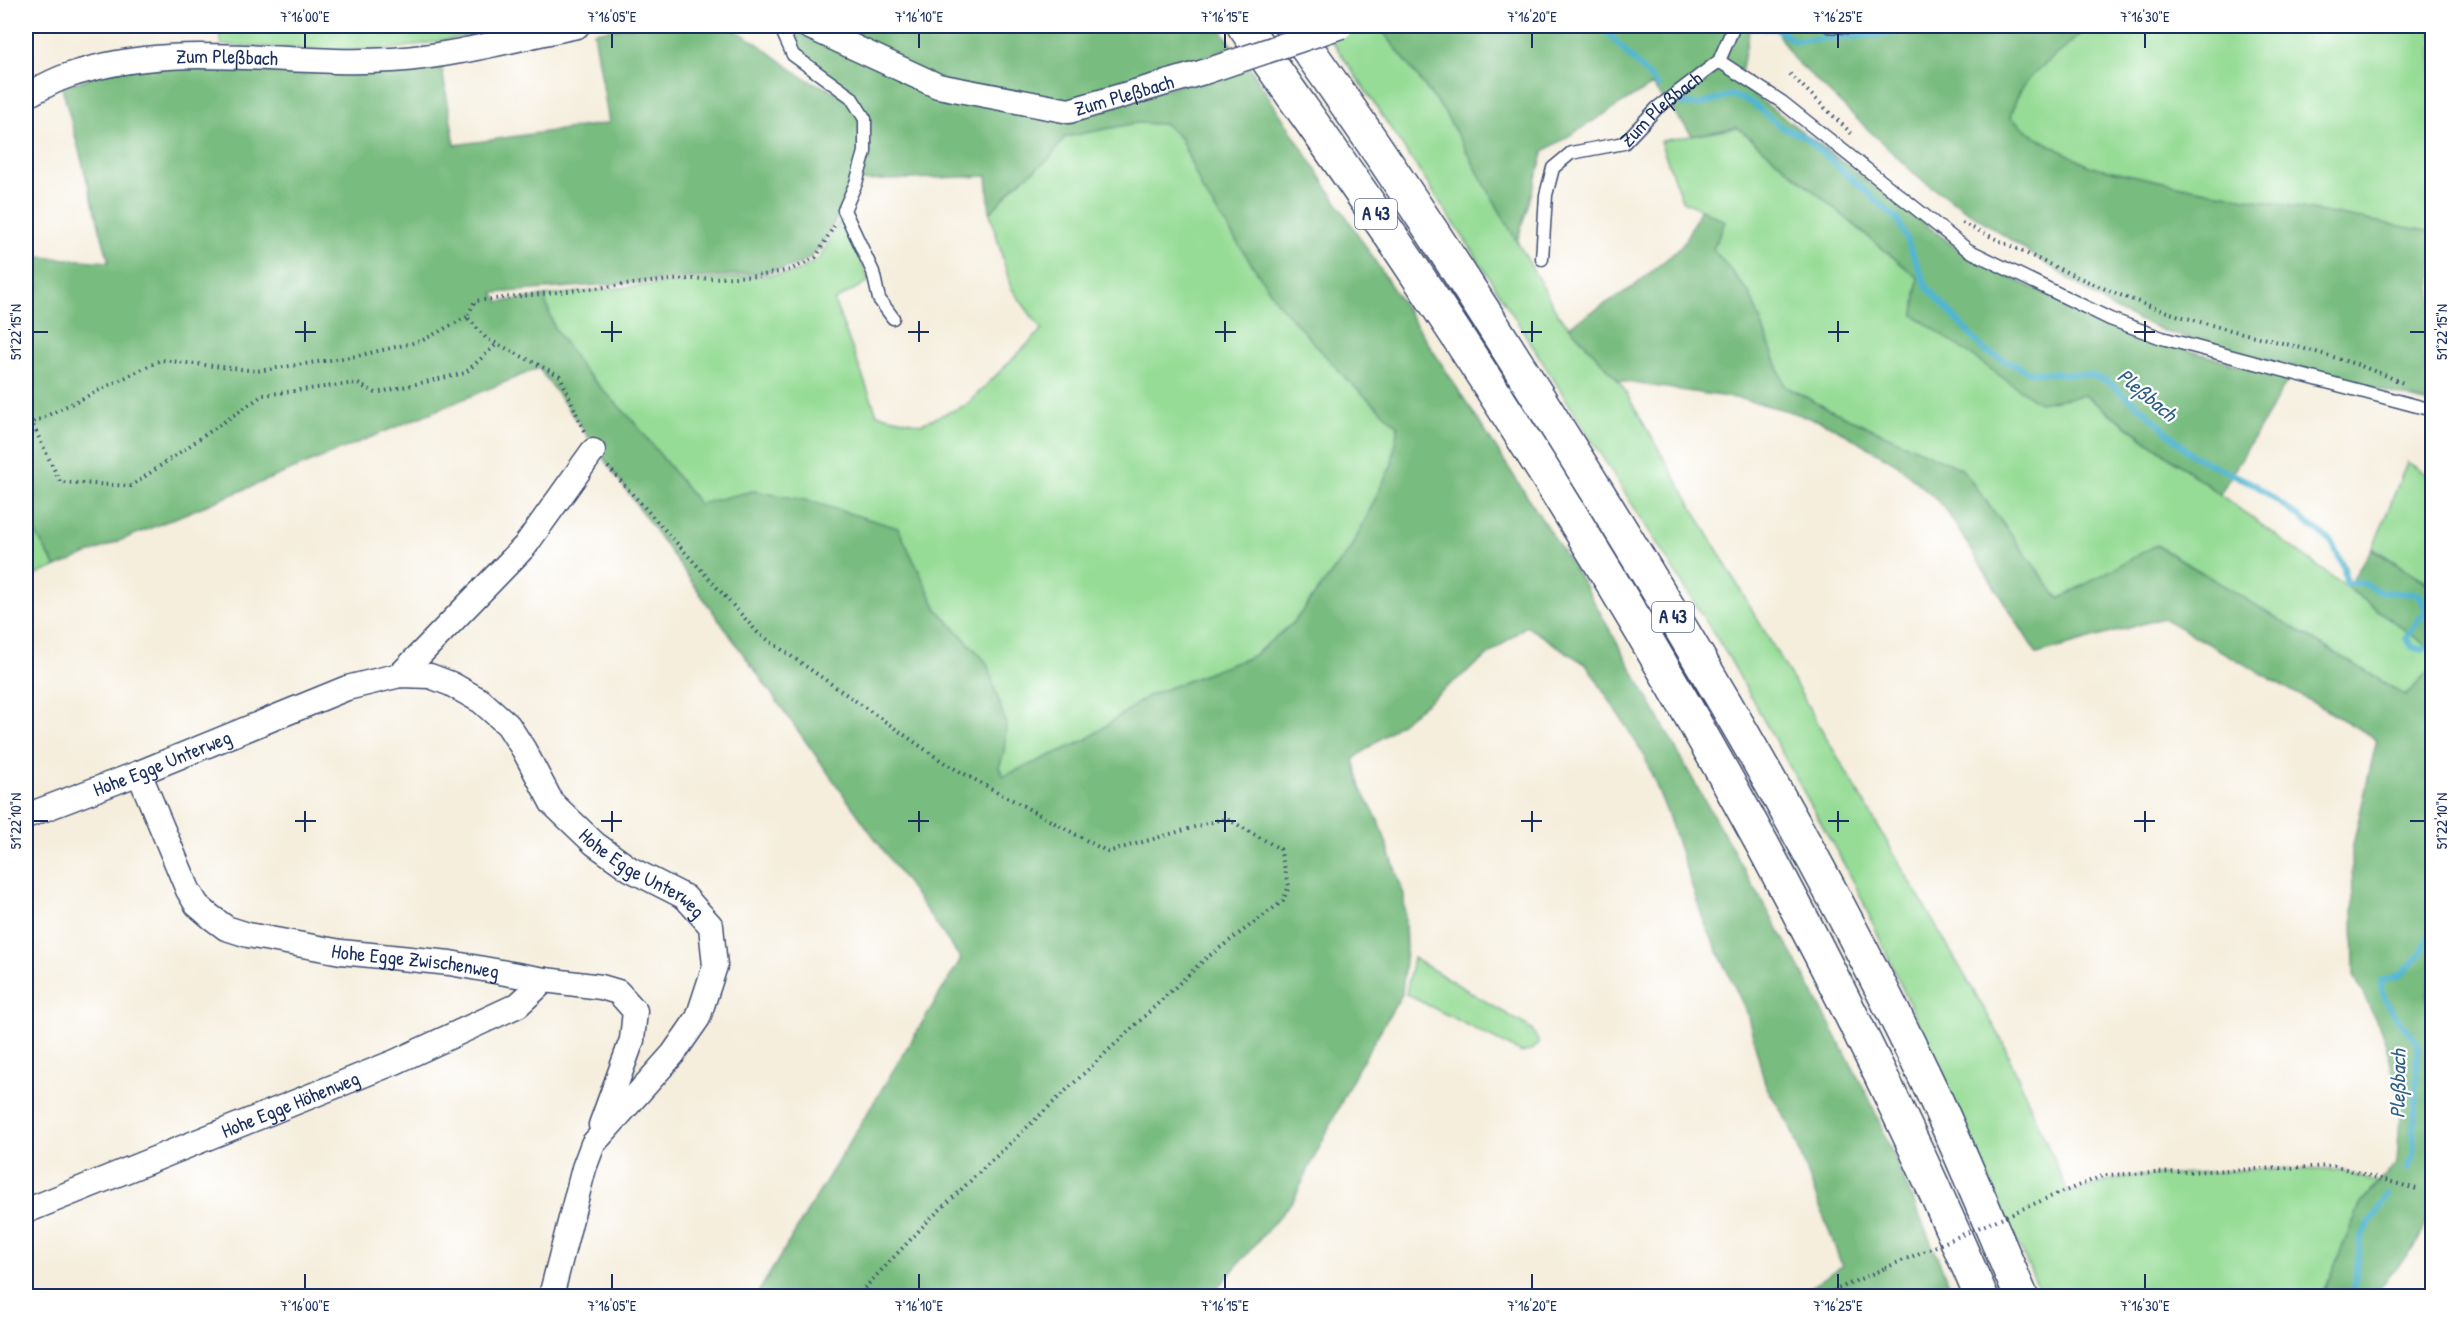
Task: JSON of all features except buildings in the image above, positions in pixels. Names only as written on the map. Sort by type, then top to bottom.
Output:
[{"type":"highway","name":"A 43","points":[[1244,26],[1434,300],[1546,474],[1678,694],[1750,821],[1845,1002],[1901,1117],[1981,1296]]},
{"type":"highway","name":"A 43","points":[[1292,26],[1506,345],[1630,543],[1745,736],[1834,899],[1937,1102],[2021,1296]]},
{"type":"street","name":"Zum Pleßbach","points":[[26,96],[65,76],[147,57],[199,55],[350,61],[393,60],[577,26]]},
{"type":"street","name":"Zum Pleßbach","points":[[808,26],[938,86],[1069,111],[1204,72],[1341,26]]},
{"type":"street","points":[[400,675],[525,546],[593,451]]},
{"type":"street","name":"Hohe Egge Unterweg","points":[[26,816],[139,773],[347,688],[400,675],[429,676],[451,684],[481,701],[508,725],[552,803],[595,844],[630,869],[685,897],[711,926],[715,966],[698,1018],[673,1054],[593,1144],[584,1168],[551,1296]]},
{"type":"street","name":"Hohe Egge Zwischenweg","points":[[139,773],[188,890],[197,905],[226,928],[281,942],[341,952],[450,963],[544,980],[601,987],[618,992],[634,1011],[632,1040],[612,1101],[593,1144]]},
{"type":"street","name":"Hohe Egge Höhenweg","points":[[26,1211],[395,1062],[518,1005],[544,980]]},
{"type":"lane","points":[[780,26],[793,55],[851,97],[865,119],[865,152],[856,183],[844,210],[873,272],[879,299],[893,318]]},
{"type":"lane","name":"Zum Pleßbach","points":[[1542,259],[1546,195],[1553,168],[1571,153],[1624,143],[1657,108],[1719,61],[1734,26]]},
{"type":"lane","points":[[1830,26],[1868,28],[1903,26]]},
{"type":"lane","points":[[1719,61],[1782,102],[1968,250],[1998,265],[2110,319],[2162,338],[2433,410]]},
{"type":"path","points":[[1790,74],[1859,141]]},
{"type":"path","points":[[497,344],[465,373],[376,393],[356,383],[263,395],[131,486],[60,482],[32,423],[161,360],[257,371],[357,356],[421,341],[467,317],[475,301],[647,282],[757,276],[790,270],[816,257],[844,210]]},
{"type":"path","points":[[1959,221],[2097,286],[2189,319],[2338,358],[2414,388]]},
{"type":"path","points":[[467,317],[486,338],[560,376],[593,451],[758,633],[946,764],[1108,852],[1226,818],[1280,849],[1289,886],[1283,900],[1205,959],[929,1220],[857,1296]]},
{"type":"path","points":[[1822,1296],[2105,1175],[2335,1166],[2420,1190]]},
{"type":"green space","points":[[217,26],[525,26],[394,49],[336,51],[222,45]]},
{"type":"green space","points":[[634,26],[723,26],[744,35],[800,75],[848,101],[862,119],[864,132],[857,169],[841,210],[822,243],[809,259],[780,269],[759,273],[493,293],[499,302],[544,296],[554,327],[581,367],[634,422],[699,504],[753,491],[805,500],[898,528],[937,609],[987,663],[1006,725],[1004,753],[999,767],[1004,776],[1086,740],[1148,696],[1253,656],[1293,623],[1352,547],[1392,464],[1398,426],[1347,380],[1277,302],[1203,191],[1181,139],[1165,124],[1136,123],[1065,137],[1048,160],[1016,184],[990,213],[987,176],[860,181],[868,153],[869,120],[855,95],[795,52],[783,26],[791,26],[844,45],[937,90],[1068,115],[1249,66],[1585,586],[1794,957],[1869,1098],[1954,1296],[1857,1296],[1855,1293],[1843,1296],[1797,1296],[1842,1266],[1790,1126],[1765,1084],[1747,1013],[1704,922],[1668,815],[1643,753],[1587,665],[1526,626],[1354,759],[1361,788],[1380,824],[1404,895],[1406,949],[1402,994],[1357,1070],[1294,1199],[1211,1296],[756,1296],[961,959],[539,368],[56,567],[26,517],[26,256],[109,262],[62,87],[106,72],[151,63],[223,60],[368,66],[441,63],[455,145],[609,123],[594,32]]},
{"type":"green space","points":[[819,26],[1218,26],[1233,46],[1197,60],[1204,72],[1069,108],[939,82]]},
{"type":"green space","points":[[1355,26],[1379,26],[1445,113],[1558,314],[1619,381],[2001,1038],[2068,1193],[2123,1177],[2262,1169],[2339,1170],[2379,1183],[2361,1203],[2325,1288],[2319,1296],[2042,1296],[1855,884],[1728,656],[1472,250],[1329,36]]},
{"type":"green space","points":[[1379,26],[1750,26],[1739,84],[1973,260],[2107,322],[2158,341],[2288,380],[2220,494],[2085,395],[2039,403],[1914,315],[1918,278],[1737,127],[1693,136],[1652,85],[1544,151],[1517,242],[1445,113]]},
{"type":"green space","points":[[1773,26],[1832,28],[2087,26],[2023,86],[2011,118],[2036,137],[2089,166],[2196,189],[2432,232],[2432,404],[2169,333],[2115,310],[1920,179],[1793,58]]},
{"type":"green space","points":[[2087,26],[2432,26],[2432,232],[2196,189],[2089,166],[2036,137],[2011,118],[2018,95],[2037,71]]},
{"type":"green space","points":[[1136,123],[1165,124],[1181,139],[1203,191],[1347,380],[1398,426],[1392,464],[1352,547],[1293,623],[1253,656],[1148,696],[1086,740],[1004,776],[999,767],[1004,753],[987,663],[937,609],[898,528],[805,500],[753,491],[699,504],[634,422],[581,367],[554,327],[544,296],[794,273],[819,259],[843,215],[869,281],[834,301],[877,414],[921,424],[966,405],[1042,330],[1011,288],[990,213],[1016,184],[1048,160],[1065,137]]},
{"type":"green space","points":[[1738,128],[1918,278],[1914,315],[2039,403],[2084,395],[2432,650],[2432,668],[2406,696],[2157,545],[2059,599],[1962,469],[1828,409],[1785,386],[1750,294],[1713,249],[1725,221],[1682,200],[1660,141]]},
{"type":"green space","points":[[1701,209],[1725,221],[1713,249],[1750,294],[1785,386],[1828,409],[1962,469],[2059,599],[2156,545],[2406,696],[2432,668],[2432,973],[2427,997],[2432,1045],[2432,1201],[2419,1240],[2373,1296],[2319,1296],[2325,1288],[2361,1203],[2397,1163],[2401,1103],[2384,1037],[2354,975],[2352,849],[2377,739],[2163,618],[2037,654],[1944,507],[1897,464],[1828,424],[1785,410],[1741,399],[1619,381],[1569,326],[1633,287],[1681,247]]},
{"type":"green space","points":[[2407,462],[2432,477],[2432,585],[2373,548]]},
{"type":"green space","points":[[26,517],[56,567],[26,579]]},
{"type":"green space","points":[[2372,549],[2432,586],[2432,650],[2347,587]]},
{"type":"green space","points":[[1413,958],[1532,1029],[1539,1043],[1532,1050],[1522,1053],[1406,994]]},
{"type":"waterway","name":"Pleßbach","points":[[1601,26],[1658,86]]},
{"type":"waterway","points":[[1748,27],[1777,29],[1794,41],[1888,34],[1931,26]]},
{"type":"waterway","name":"Pleßbach","points":[[1684,104],[1699,105],[1731,95],[1751,102],[1781,127],[1805,137],[1898,220],[1927,287],[1985,351],[2030,372],[2090,375],[2107,381],[2146,412],[2193,456],[2254,484],[2331,541],[2344,568],[2346,583],[2363,583],[2380,592],[2419,594],[2426,610],[2406,638],[2412,647],[2422,650],[2432,645]]},
{"type":"waterway","name":"Pleßbach","points":[[2432,864],[2427,865],[2432,913]]},
{"type":"waterway","name":"Pleßbach","points":[[2408,1169],[2413,1156],[2418,1044],[2388,1004],[2381,988],[2381,980],[2401,975],[2421,953],[2432,929]]},
{"type":"waterway","name":"Pleßbach","points":[[2348,1296],[2355,1282],[2361,1237],[2388,1195]]}]
